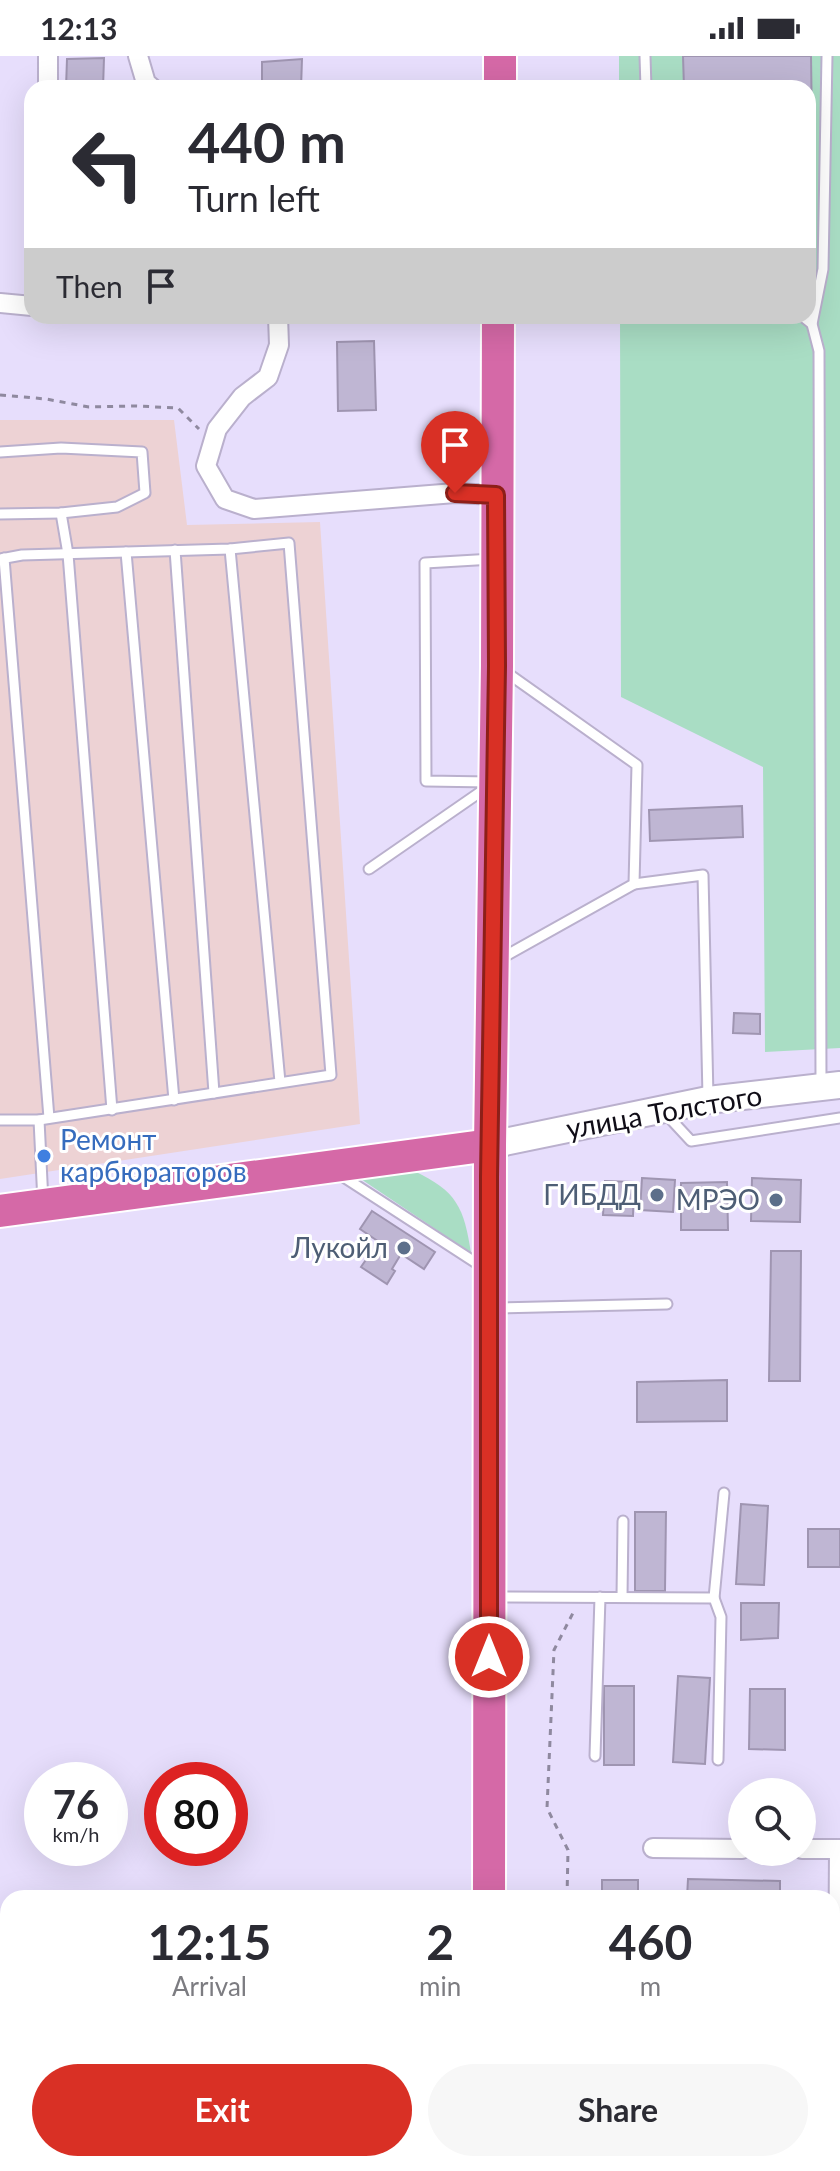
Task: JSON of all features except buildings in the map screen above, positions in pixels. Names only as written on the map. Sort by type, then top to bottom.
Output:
[{"type":"highway","points":[[500,56],[500,80]]},
{"type":"highway","points":[[489,1890],[489,1272],[498,324]]},
{"type":"highway","points":[[0,1211],[490,1145]]},
{"type":"main road","name":"улица Толстого","points":[[490,1145],[708,1100],[830,1086]]},
{"type":"street","points":[[48,56],[48,80]]},
{"type":"street","points":[[138,56],[145,80]]},
{"type":"street","points":[[0,303],[24,305]]},
{"type":"street","points":[[278,324],[279,345],[268,377],[242,397],[217,429],[213,442],[206,466],[225,499],[254,509],[455,493],[496,495]]},
{"type":"street","points":[[653,1848],[728,1849]]},
{"type":"street","points":[[816,1849],[839,1849],[839,1890]]},
{"type":"lane","points":[[645,56],[646,80]]},
{"type":"lane","points":[[816,304],[823,269],[827,56]]},
{"type":"lane","points":[[812,324],[819,351],[830,1086]]},
{"type":"lane","points":[[0,452],[61,448],[142,452],[145,493],[117,507],[61,513],[0,514]]},
{"type":"lane","points":[[61,513],[68,554],[112,1110]]},
{"type":"lane","points":[[0,1120],[44,1119],[112,1110],[331,1075],[289,543],[230,549],[2,558],[44,1119],[43,1205]]},
{"type":"lane","points":[[230,549],[280,1082]]},
{"type":"lane","points":[[175,550],[214,1093]]},
{"type":"lane","points":[[126,552],[174,1100]]},
{"type":"lane","points":[[495,782],[426,781],[425,563],[496,559]]},
{"type":"lane","points":[[497,666],[637,765],[634,884]]},
{"type":"lane","points":[[369,869],[495,782]]},
{"type":"lane","points":[[492,963],[634,884],[703,875],[708,1100]]},
{"type":"lane","points":[[662,1109],[691,1141],[840,1118]]},
{"type":"lane","points":[[329,1167],[489,1272]]},
{"type":"lane","points":[[489,1308],[667,1304]]},
{"type":"lane","points":[[718,1760],[721,1617],[714,1598],[724,1493]]},
{"type":"lane","points":[[622,1597],[623,1521]]},
{"type":"lane","points":[[489,1597],[714,1598]]},
{"type":"lane","points":[[595,1756],[600,1597]]},
{"type":"path","points":[[0,395],[89,407],[178,408],[213,442]]},
{"type":"path","points":[[567,1890],[568,1850],[547,1808],[553,1665],[554,1650],[581,1597]]},
{"type":"shaded area","points":[[0,420],[174,420],[187,525],[320,522],[360,1124],[0,1179]]},
{"type":"green space","points":[[619,56],[840,56],[840,1048],[765,1052],[763,767],[621,697],[620,324],[816,324],[816,80],[619,80]]},
{"type":"green space","points":[[414,1171],[440,1186],[456,1203],[465,1224],[471,1253],[352,1173]]},
{"type":"place","name":"Ремонт карбюраторов","points":[[44,1156]]},
{"type":"place","name":"ГИБДД","points":[[657,1195]]},
{"type":"place","name":"МРЭО","points":[[776,1200]]},
{"type":"place","name":"Лукойл","points":[[404,1248]]},
{"type":"route","points":[[455,493],[496,495],[497,666],[489,1177],[489,1657]]}]
